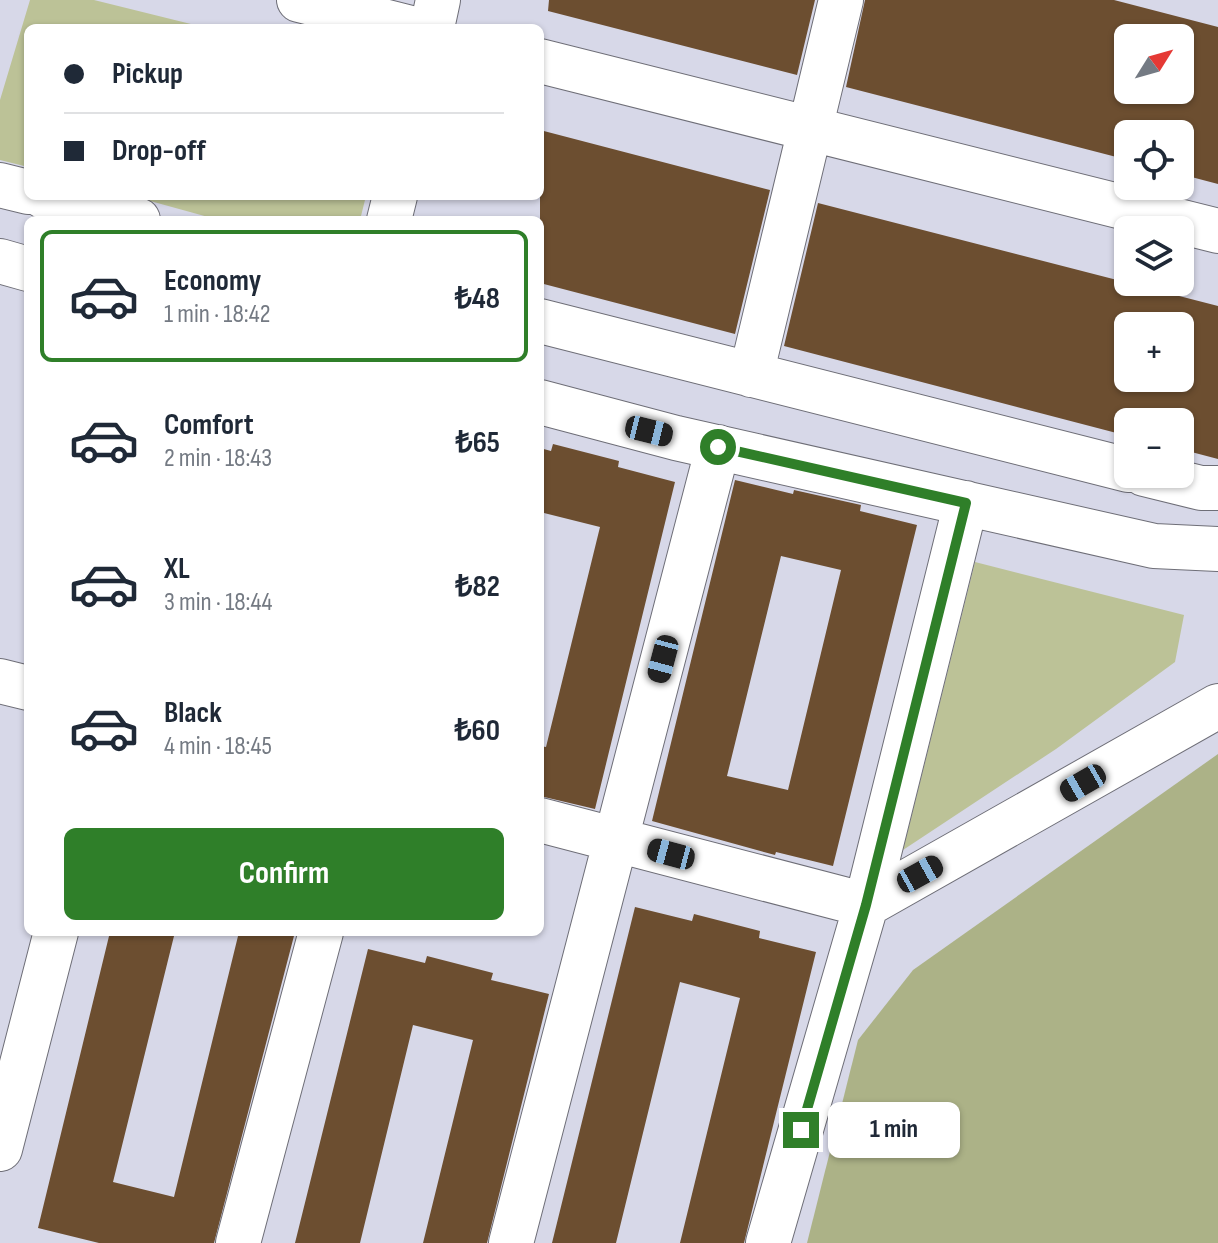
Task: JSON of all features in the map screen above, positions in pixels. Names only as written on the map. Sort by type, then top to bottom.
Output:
[{"type":"street","points":[[299,0],[395,24]]},
{"type":"street","points":[[433,24],[438,0]]},
{"type":"street","points":[[751,375],[841,0]]},
{"type":"street","points":[[544,62],[1218,231]]},
{"type":"street","points":[[0,185],[24,191]]},
{"type":"street","points":[[59,200],[122,216]]},
{"type":"street","points":[[0,261],[24,268]]},
{"type":"street","points":[[544,322],[1114,466]]},
{"type":"street","points":[[544,403],[718,447],[1154,546],[1218,549]]},
{"type":"street","points":[[511,1243],[718,447]]},
{"type":"street","points":[[1194,486],[1218,488]]},
{"type":"street","points":[[768,1243],[866,905],[966,503]]},
{"type":"street","points":[[0,681],[24,687]]},
{"type":"street","points":[[544,821],[866,905],[1218,706]]},
{"type":"street","points":[[0,1149],[55,936]]},
{"type":"street","points":[[238,1243],[320,936]]},
{"type":"shaded area","points":[[0,0],[1218,0],[1218,1243],[0,1243]]},
{"type":"green space","points":[[30,0],[94,0],[191,24],[24,24],[24,166],[0,160],[0,100]]},
{"type":"green space","points":[[146,200],[365,200],[361,216],[204,216]]},
{"type":"green space","points":[[975,562],[1184,615],[1175,662],[1056,749],[903,850]]},
{"type":"green space","points":[[1218,754],[1218,1243],[807,1243],[858,1040],[913,970]]},
{"type":"building","points":[[549,0],[815,0],[797,75],[548,11]]},
{"type":"building","points":[[865,0],[1114,0],[1218,27],[1218,184],[1194,178],[1194,120],[1114,120],[1114,156],[846,87]]},
{"type":"building","points":[[544,131],[770,190],[735,334],[544,284],[544,216],[540,216],[540,200],[544,200]]},
{"type":"building","points":[[818,203],[1114,279],[1114,296],[1179,296],[1218,306],[1218,459],[1194,453],[1194,408],[1114,408],[1114,432],[784,346]]},
{"type":"building","points":[[553,444],[619,461],[618,467],[675,482],[595,809],[544,797],[544,747],[600,527],[544,513],[544,449],[551,451]]},
{"type":"building","points":[[735,480],[793,494],[794,490],[861,505],[860,511],[917,525],[833,866],[776,852],[775,855],[652,821]],"holes":[[[781,556],[841,570],[788,790],[727,776]]]},
{"type":"building","points":[[635,907],[692,921],[694,914],[760,931],[759,938],[816,952],[744,1243],[680,1243],[740,998],[680,982],[616,1243],[552,1243]]},
{"type":"building","points":[[109,936],[174,936],[113,1182],[174,1197],[238,936],[294,936],[214,1243],[99,1243],[38,1228]]},
{"type":"building","points":[[368,949],[425,963],[427,956],[493,973],[491,980],[549,994],[487,1243],[423,1243],[473,1040],[413,1025],[360,1243],[295,1243]]},
{"type":"route","points":[[718,447],[966,503],[866,905],[801,1130]]}]
